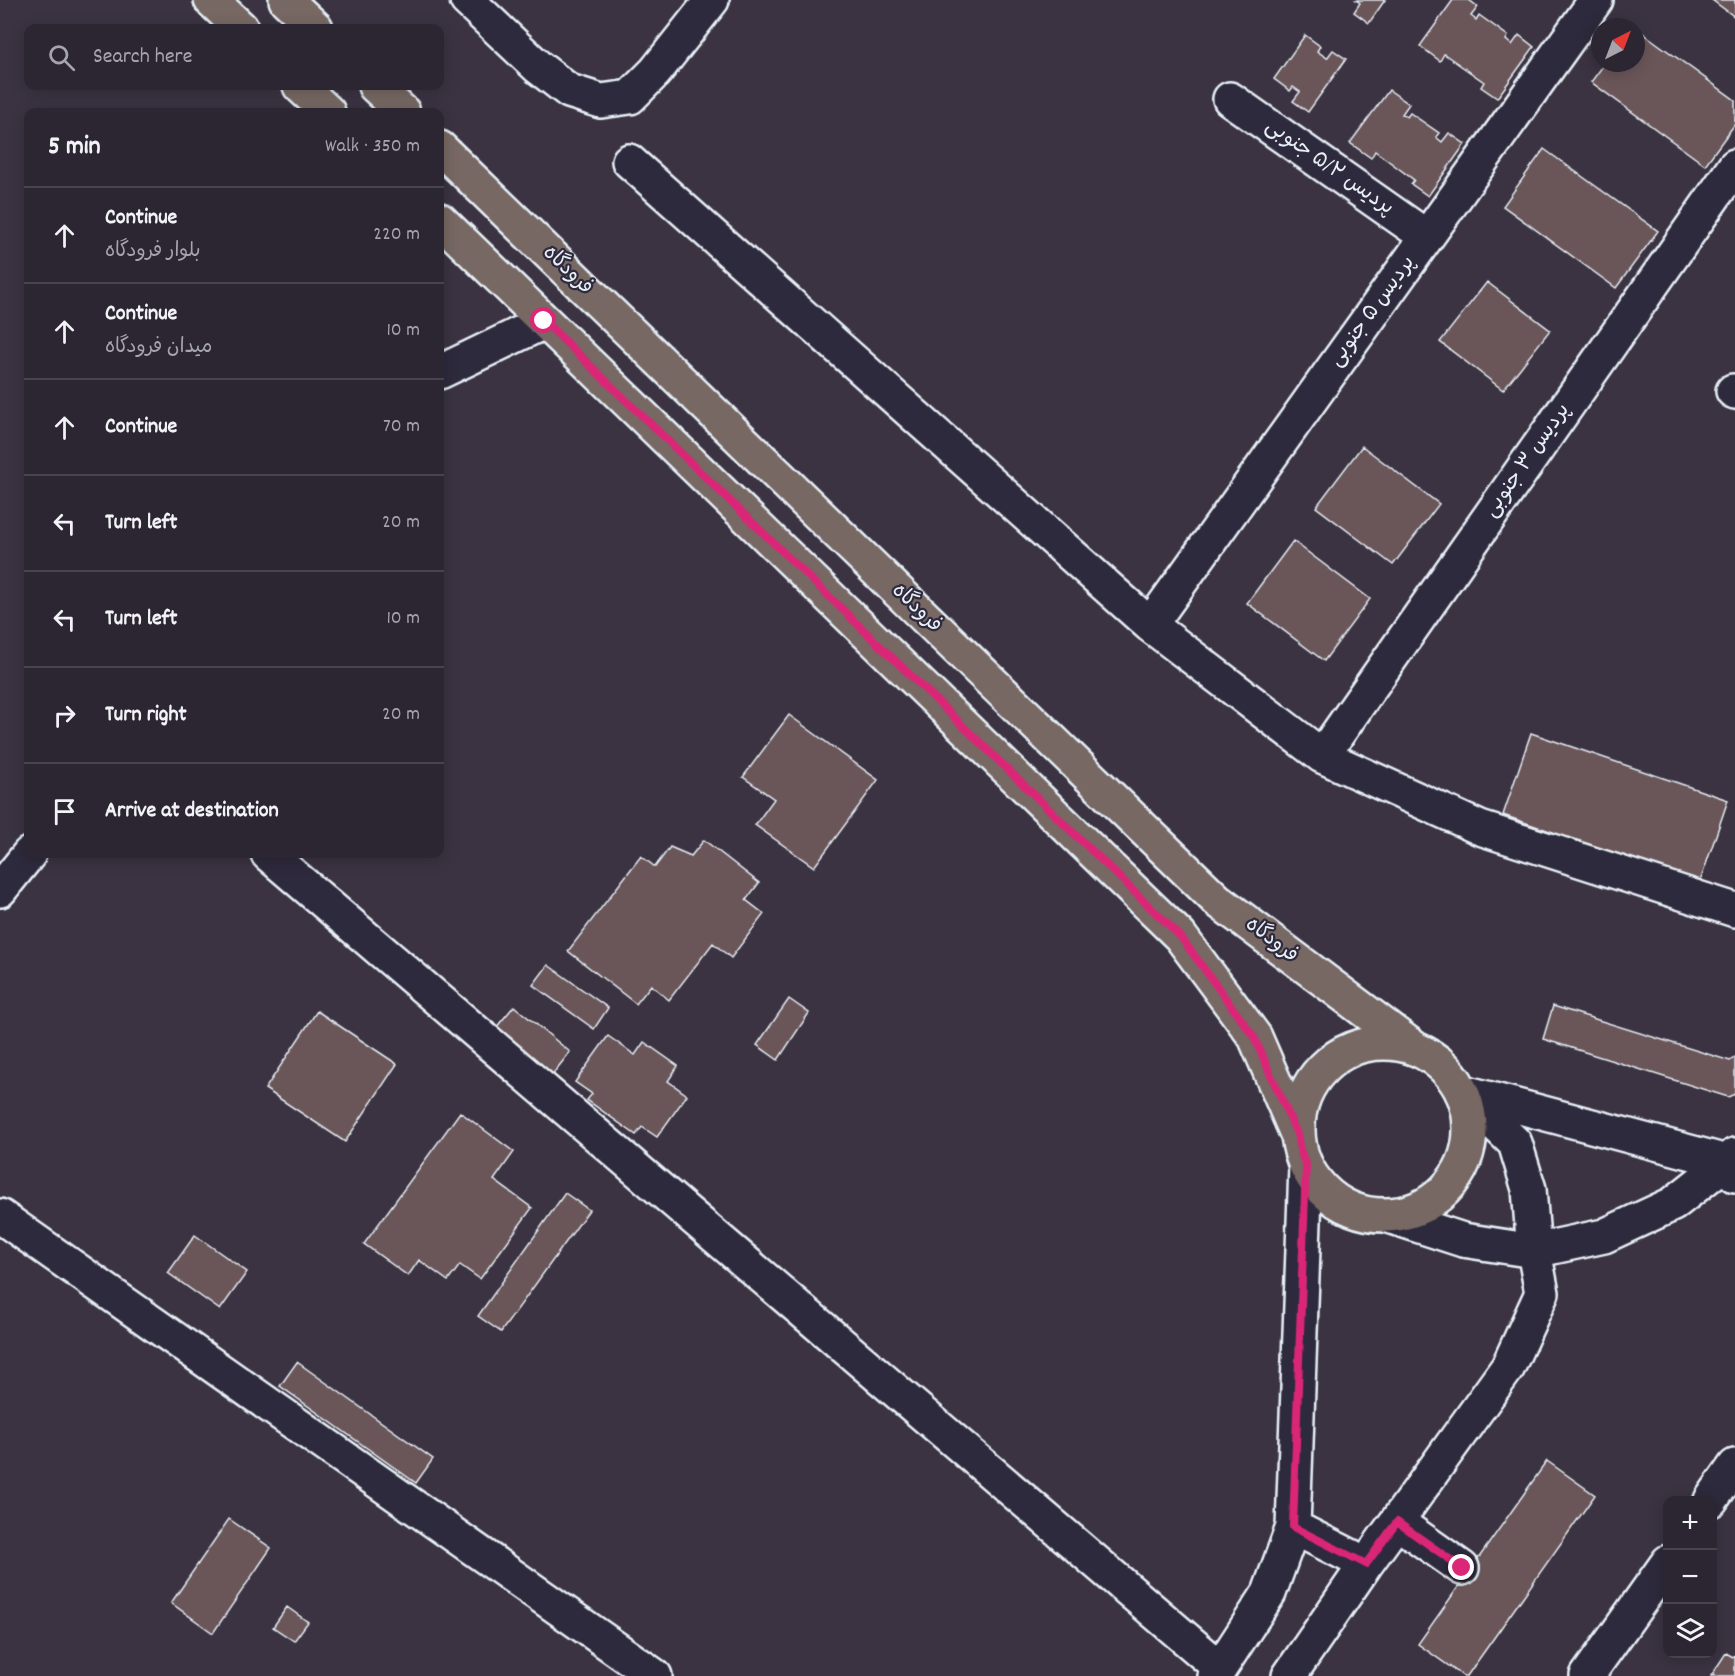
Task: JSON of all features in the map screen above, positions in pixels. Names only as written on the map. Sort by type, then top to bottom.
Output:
[{"type":"main road","points":[[211,0],[237,24]]},
{"type":"main road","points":[[286,0],[312,24]]},
{"type":"main road","points":[[304,90],[324,108]]},
{"type":"main road","points":[[379,90],[399,108]]},
{"type":"main road","name":"فرودگاه","points":[[444,152],[1217,900],[1413,1047]]},
{"type":"main road","points":[[444,224],[1180,936],[1254,1037],[1297,1134],[1306,1166],[1320,1187],[1340,1203],[1364,1214],[1389,1216],[1417,1210],[1441,1195],[1459,1174],[1469,1147],[1470,1119],[1462,1092],[1450,1073],[1433,1058],[1413,1047],[1385,1042],[1357,1047],[1332,1059],[1312,1080],[1300,1105],[1297,1134]]},
{"type":"lane","points":[[467,0],[538,67],[569,92],[601,101],[630,97],[655,72],[712,0]]},
{"type":"lane","name":"پردیس ۵ جنوبی","points":[[1150,625],[1596,0]]},
{"type":"lane","name":"پردیس ۵/۲ جنوبی","points":[[1230,99],[1427,237]]},
{"type":"lane","points":[[629,161],[1150,625],[1322,756],[1480,828],[1735,910]]},
{"type":"lane","name":"پردیس ۳ جنوبی","points":[[1322,756],[1735,166]]},
{"type":"lane","points":[[444,370],[544,321]]},
{"type":"lane","points":[[0,890],[26,858]]},
{"type":"lane","points":[[273,858],[1217,1672],[1269,1593],[1293,1527],[1306,1166]]},
{"type":"lane","points":[[1462,1092],[1732,1164]]},
{"type":"lane","points":[[1289,1676],[1366,1564],[1508,1367],[1542,1293],[1534,1251],[1529,1189],[1515,1143],[1462,1092]]},
{"type":"lane","points":[[1389,1216],[1463,1240],[1534,1251],[1604,1236],[1673,1204],[1732,1164]]},
{"type":"lane","points":[[0,1216],[655,1676]]},
{"type":"lane","points":[[1714,1496],[1735,1466]]},
{"type":"lane","points":[[1397,1522],[1462,1568]]},
{"type":"lane","points":[[1293,1527],[1366,1564]]},
{"type":"lane","points":[[1587,1676],[1663,1569]]},
{"type":"building","points":[[1356,0],[1385,0],[1369,23],[1354,12],[1360,3]]},
{"type":"building","points":[[1453,0],[1469,0],[1478,7],[1471,16],[1476,20],[1479,15],[1508,36],[1506,40],[1512,45],[1519,35],[1534,47],[1497,98],[1481,87],[1484,82],[1444,54],[1440,61],[1420,46]]},
{"type":"building","points":[[1712,0],[1735,0],[1735,17]]},
{"type":"building","points":[[1305,35],[1320,46],[1317,51],[1327,58],[1333,50],[1346,59],[1308,112],[1293,101],[1300,92],[1293,87],[1290,91],[1274,79]]},
{"type":"building","points":[[1645,35],[1735,100],[1735,124],[1705,165],[1591,82],[1598,72],[1645,72]]},
{"type":"building","points":[[1389,90],[1409,104],[1402,114],[1407,117],[1410,113],[1439,133],[1436,137],[1442,142],[1449,133],[1465,144],[1428,196],[1411,184],[1414,180],[1375,151],[1371,158],[1350,143]]},
{"type":"building","points":[[1544,149],[1658,231],[1616,288],[1503,206]]},
{"type":"building","points":[[1487,282],[1550,330],[1503,390],[1440,342]]},
{"type":"building","points":[[1362,446],[1439,504],[1393,565],[1316,507]]},
{"type":"building","points":[[1293,541],[1370,599],[1324,661],[1247,603]]},
{"type":"building","points":[[789,715],[878,780],[814,867],[755,825],[774,799],[743,777]]},
{"type":"building","points":[[1531,733],[1728,800],[1700,882],[1503,815]]},
{"type":"building","points":[[704,840],[759,883],[746,900],[764,914],[731,958],[713,943],[669,1000],[651,985],[636,1004],[568,951],[641,856],[655,867],[670,847],[691,856]]},
{"type":"building","points":[[548,965],[608,1008],[594,1029],[533,985]]},
{"type":"building","points":[[789,999],[809,1013],[778,1060],[757,1045]]},
{"type":"building","points":[[514,1006],[570,1052],[552,1075],[495,1029]]},
{"type":"building","points":[[1553,1006],[1730,1061],[1735,1057],[1735,1094],[1728,1097],[1543,1039]]},
{"type":"building","points":[[317,1011],[397,1064],[345,1142],[265,1089]]},
{"type":"building","points":[[608,1036],[635,1055],[644,1042],[678,1066],[668,1081],[687,1095],[657,1137],[642,1127],[636,1135],[587,1100],[592,1094],[575,1082]]},
{"type":"building","points":[[460,1112],[514,1152],[494,1180],[532,1208],[480,1279],[460,1265],[448,1281],[419,1260],[408,1276],[364,1244]]},
{"type":"building","points":[[565,1193],[589,1210],[501,1332],[478,1316]]},
{"type":"building","points":[[195,1235],[247,1272],[220,1310],[168,1273]]},
{"type":"building","points":[[297,1362],[433,1459],[416,1483],[280,1386]]},
{"type":"building","points":[[1547,1461],[1595,1495],[1467,1676],[1463,1676],[1418,1644]]},
{"type":"building","points":[[229,1519],[271,1548],[213,1633],[171,1603]]},
{"type":"building","points":[[287,1607],[308,1622],[294,1641],[273,1627]]},
{"type":"building","points":[[1726,1653],[1733,1657],[1735,1655],[1735,1676],[1711,1676]]},
{"type":"route","points":[[544,321],[1180,936],[1254,1037],[1297,1134],[1306,1166],[1293,1527],[1366,1564],[1397,1522],[1462,1568]]}]
